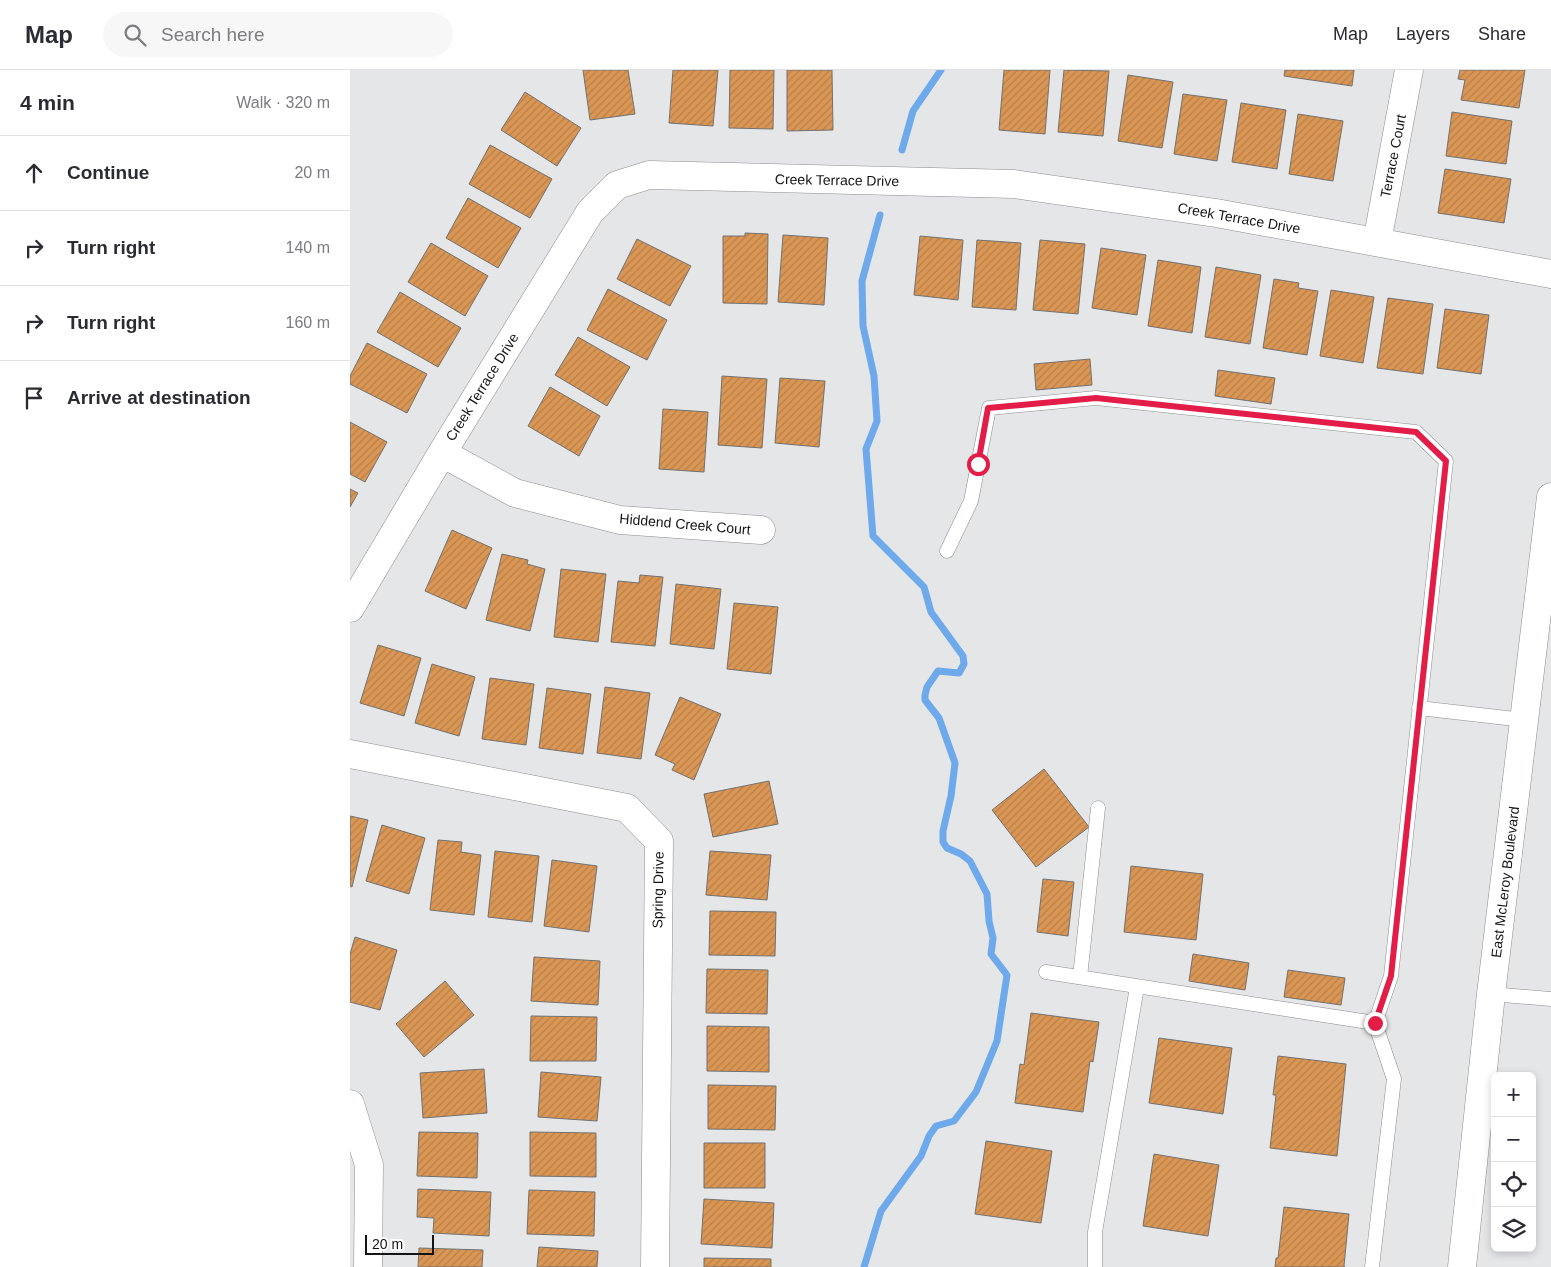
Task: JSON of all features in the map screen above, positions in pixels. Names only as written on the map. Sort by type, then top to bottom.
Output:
[{"type":"street","name":"Terrace Court","points":[[1377,242],[1409,70]]},
{"type":"street","name":"Creek Terrace Drive","points":[[350,608],[442,453],[590,212],[617,186],[649,176],[1014,184],[1216,213],[1551,274]]},
{"type":"street","name":"Hiddend Creek Court","points":[[442,453],[515,493],[620,520],[761,530]]},
{"type":"street","name":"East McLeroy Boulevard","points":[[1462,1267],[1491,994],[1551,496]]},
{"type":"street","name":"Spring Drive","points":[[350,754],[627,808],[659,841],[655,1267]]},
{"type":"street","points":[[350,1104],[369,1165],[368,1267]]},
{"type":"lane","points":[[947,551],[971,501],[988,408],[1096,398],[1416,432],[1446,461],[1391,976],[1375,1023],[1394,1080],[1372,1267]]},
{"type":"lane","points":[[1419,708],[1524,720]]},
{"type":"lane","points":[[1080,977],[1098,808]]},
{"type":"lane","points":[[1046,972],[1375,1023]]},
{"type":"lane","points":[[1095,1267],[1095,1232],[1137,986]]},
{"type":"lane","points":[[1491,994],[1551,999]]},
{"type":"building","points":[[583,70],[628,70],[635,114],[590,120]]},
{"type":"building","points":[[673,70],[718,70],[713,126],[669,123]]},
{"type":"building","points":[[730,70],[774,70],[773,129],[729,128]]},
{"type":"building","points":[[787,70],[832,70],[833,130],[787,131]]},
{"type":"building","points":[[1004,70],[1050,70],[1045,134],[999,130]]},
{"type":"building","points":[[1064,70],[1109,71],[1103,136],[1058,132]]},
{"type":"building","points":[[1285,70],[1354,70],[1352,86],[1284,76]]},
{"type":"building","points":[[1460,70],[1525,70],[1519,108],[1461,100],[1465,80],[1458,79]]},
{"type":"building","points":[[1128,75],[1173,82],[1162,148],[1118,141]]},
{"type":"building","points":[[525,92],[581,128],[557,166],[501,130]]},
{"type":"building","points":[[1183,94],[1227,100],[1217,161],[1174,154]]},
{"type":"building","points":[[1241,103],[1286,110],[1277,169],[1232,162]]},
{"type":"building","points":[[1452,112],[1512,121],[1506,164],[1446,156]]},
{"type":"building","points":[[1298,114],[1343,121],[1333,181],[1289,174]]},
{"type":"building","points":[[490,145],[552,179],[530,218],[469,184]]},
{"type":"building","points":[[1445,169],[1511,179],[1504,223],[1438,213]]},
{"type":"building","points":[[468,198],[521,228],[498,268],[446,238]]},
{"type":"building","points":[[745,233],[768,234],[767,304],[723,303],[723,236],[745,236]]},
{"type":"building","points":[[783,235],[828,238],[824,305],[778,302]]},
{"type":"building","points":[[920,236],[963,240],[958,300],[914,295]]},
{"type":"building","points":[[637,239],[691,266],[670,306],[617,279]]},
{"type":"building","points":[[977,240],[1021,243],[1016,310],[972,307]]},
{"type":"building","points":[[1040,240],[1085,244],[1078,314],[1033,310]]},
{"type":"building","points":[[431,243],[488,276],[465,316],[408,282]]},
{"type":"building","points":[[1101,248],[1146,255],[1137,315],[1092,308]]},
{"type":"building","points":[[1158,260],[1201,267],[1192,333],[1148,326]]},
{"type":"building","points":[[1216,267],[1261,275],[1250,344],[1205,337]]},
{"type":"building","points":[[1274,279],[1299,283],[1298,288],[1318,291],[1307,355],[1263,348]]},
{"type":"building","points":[[608,289],[667,320],[647,360],[587,330]]},
{"type":"building","points":[[1331,290],[1374,297],[1363,363],[1320,356]]},
{"type":"building","points":[[400,292],[461,328],[438,367],[377,332]]},
{"type":"building","points":[[1388,298],[1433,304],[1423,374],[1377,368]]},
{"type":"building","points":[[1445,309],[1489,315],[1481,374],[1437,368]]},
{"type":"building","points":[[578,337],[630,367],[607,406],[555,375]]},
{"type":"building","points":[[367,343],[427,374],[407,413],[350,384],[350,376]]},
{"type":"building","points":[[1090,359],[1092,385],[1036,390],[1034,364]]},
{"type":"building","points":[[1218,370],[1275,378],[1271,404],[1215,396]]},
{"type":"building","points":[[722,376],[767,379],[762,448],[718,445]]},
{"type":"building","points":[[780,378],[825,381],[819,447],[775,443]]},
{"type":"building","points":[[550,387],[600,416],[579,456],[528,426]]},
{"type":"building","points":[[663,409],[708,412],[704,472],[659,469]]},
{"type":"building","points":[[350,422],[387,442],[365,482],[350,474]]},
{"type":"building","points":[[350,489],[358,493],[350,507]]},
{"type":"building","points":[[452,530],[492,548],[466,609],[425,591]]},
{"type":"building","points":[[502,554],[528,560],[527,564],[545,569],[530,631],[486,620]]},
{"type":"building","points":[[561,569],[606,574],[598,642],[554,637]]},
{"type":"building","points":[[640,575],[663,577],[655,646],[611,642],[618,581],[639,583]]},
{"type":"building","points":[[676,584],[721,589],[714,649],[670,644]]},
{"type":"building","points":[[734,603],[778,607],[771,674],[727,669]]},
{"type":"building","points":[[378,645],[421,658],[404,716],[360,703]]},
{"type":"building","points":[[432,664],[475,677],[459,736],[415,723]]},
{"type":"building","points":[[490,678],[534,684],[526,745],[482,739]]},
{"type":"building","points":[[605,687],[650,693],[641,759],[597,753]]},
{"type":"building","points":[[547,688],[591,694],[583,754],[539,748]]},
{"type":"building","points":[[680,697],[721,714],[694,780],[672,770],[675,764],[655,755]]},
{"type":"building","points":[[1044,769],[1089,827],[1036,867],[992,810]]},
{"type":"building","points":[[769,781],[778,824],[713,837],[704,794]]},
{"type":"building","points":[[350,816],[368,820],[352,887],[350,886]]},
{"type":"building","points":[[382,825],[425,838],[409,894],[366,881]]},
{"type":"building","points":[[438,840],[462,842],[461,852],[481,855],[474,915],[430,910]]},
{"type":"building","points":[[495,851],[539,856],[532,922],[488,917]]},
{"type":"building","points":[[710,851],[771,855],[767,900],[706,895]]},
{"type":"building","points":[[552,860],[597,866],[589,932],[544,926]]},
{"type":"building","points":[[1131,866],[1203,874],[1196,940],[1124,932]]},
{"type":"building","points":[[1043,879],[1074,882],[1068,936],[1037,932]]},
{"type":"building","points":[[710,911],[776,912],[775,956],[709,955]]},
{"type":"building","points":[[355,937],[397,950],[380,1010],[350,1002],[350,954]]},
{"type":"building","points":[[1193,954],[1249,963],[1245,990],[1189,981]]},
{"type":"building","points":[[534,957],[600,961],[598,1005],[531,1001]]},
{"type":"building","points":[[707,969],[768,970],[767,1014],[706,1013]]},
{"type":"building","points":[[1288,970],[1345,978],[1341,1005],[1284,997]]},
{"type":"building","points":[[445,981],[474,1015],[424,1057],[396,1024]]},
{"type":"building","points":[[1031,1013],[1099,1022],[1093,1062],[1090,1061],[1083,1112],[1015,1103],[1020,1064],[1024,1065]]},
{"type":"building","points":[[531,1016],[597,1017],[596,1061],[530,1061]]},
{"type":"building","points":[[707,1026],[769,1027],[769,1072],[707,1071]]},
{"type":"building","points":[[1159,1038],[1232,1048],[1223,1114],[1149,1103]]},
{"type":"building","points":[[1278,1056],[1346,1064],[1337,1156],[1270,1148],[1276,1095],[1273,1095]]},
{"type":"building","points":[[484,1069],[487,1113],[423,1118],[420,1073]]},
{"type":"building","points":[[541,1072],[601,1077],[597,1121],[538,1117]]},
{"type":"building","points":[[708,1085],[776,1086],[775,1130],[708,1129]]},
{"type":"building","points":[[419,1132],[478,1133],[477,1178],[417,1176]]},
{"type":"building","points":[[530,1132],[596,1133],[596,1177],[530,1176]]},
{"type":"building","points":[[986,1141],[1052,1151],[1041,1223],[975,1214]]},
{"type":"building","points":[[704,1143],[765,1143],[765,1188],[704,1188]]},
{"type":"building","points":[[1154,1154],[1219,1165],[1208,1236],[1143,1226]]},
{"type":"building","points":[[418,1189],[491,1192],[489,1236],[433,1233],[434,1218],[417,1217]]},
{"type":"building","points":[[529,1190],[595,1192],[594,1236],[527,1234]]},
{"type":"building","points":[[704,1199],[774,1203],[772,1248],[701,1244]]},
{"type":"building","points":[[1284,1207],[1349,1214],[1345,1267],[1275,1267],[1276,1258],[1278,1258]]},
{"type":"building","points":[[539,1247],[598,1251],[597,1267],[537,1267]]},
{"type":"building","points":[[419,1248],[483,1250],[482,1267],[418,1267]]},
{"type":"building","points":[[704,1258],[771,1259],[771,1267],[704,1267]]},
{"type":"waterway","points":[[902,150],[913,111],[941,70]]},
{"type":"waterway","points":[[864,1267],[881,1211],[921,1156],[929,1136],[936,1126],[954,1121],[976,1092],[997,1041],[1007,975],[991,954],[993,938],[989,921],[987,894],[970,861],[961,854],[947,848],[943,842],[943,831],[951,796],[955,763],[939,718],[925,700],[925,695],[927,687],[938,671],[959,673],[964,664],[963,656],[931,612],[924,587],[873,536],[866,449],[877,421],[874,376],[863,326],[862,281],[880,215]]},
{"type":"route","points":[[978,464],[988,408],[1096,398],[1416,432],[1446,461],[1391,976],[1375,1023]]}]
